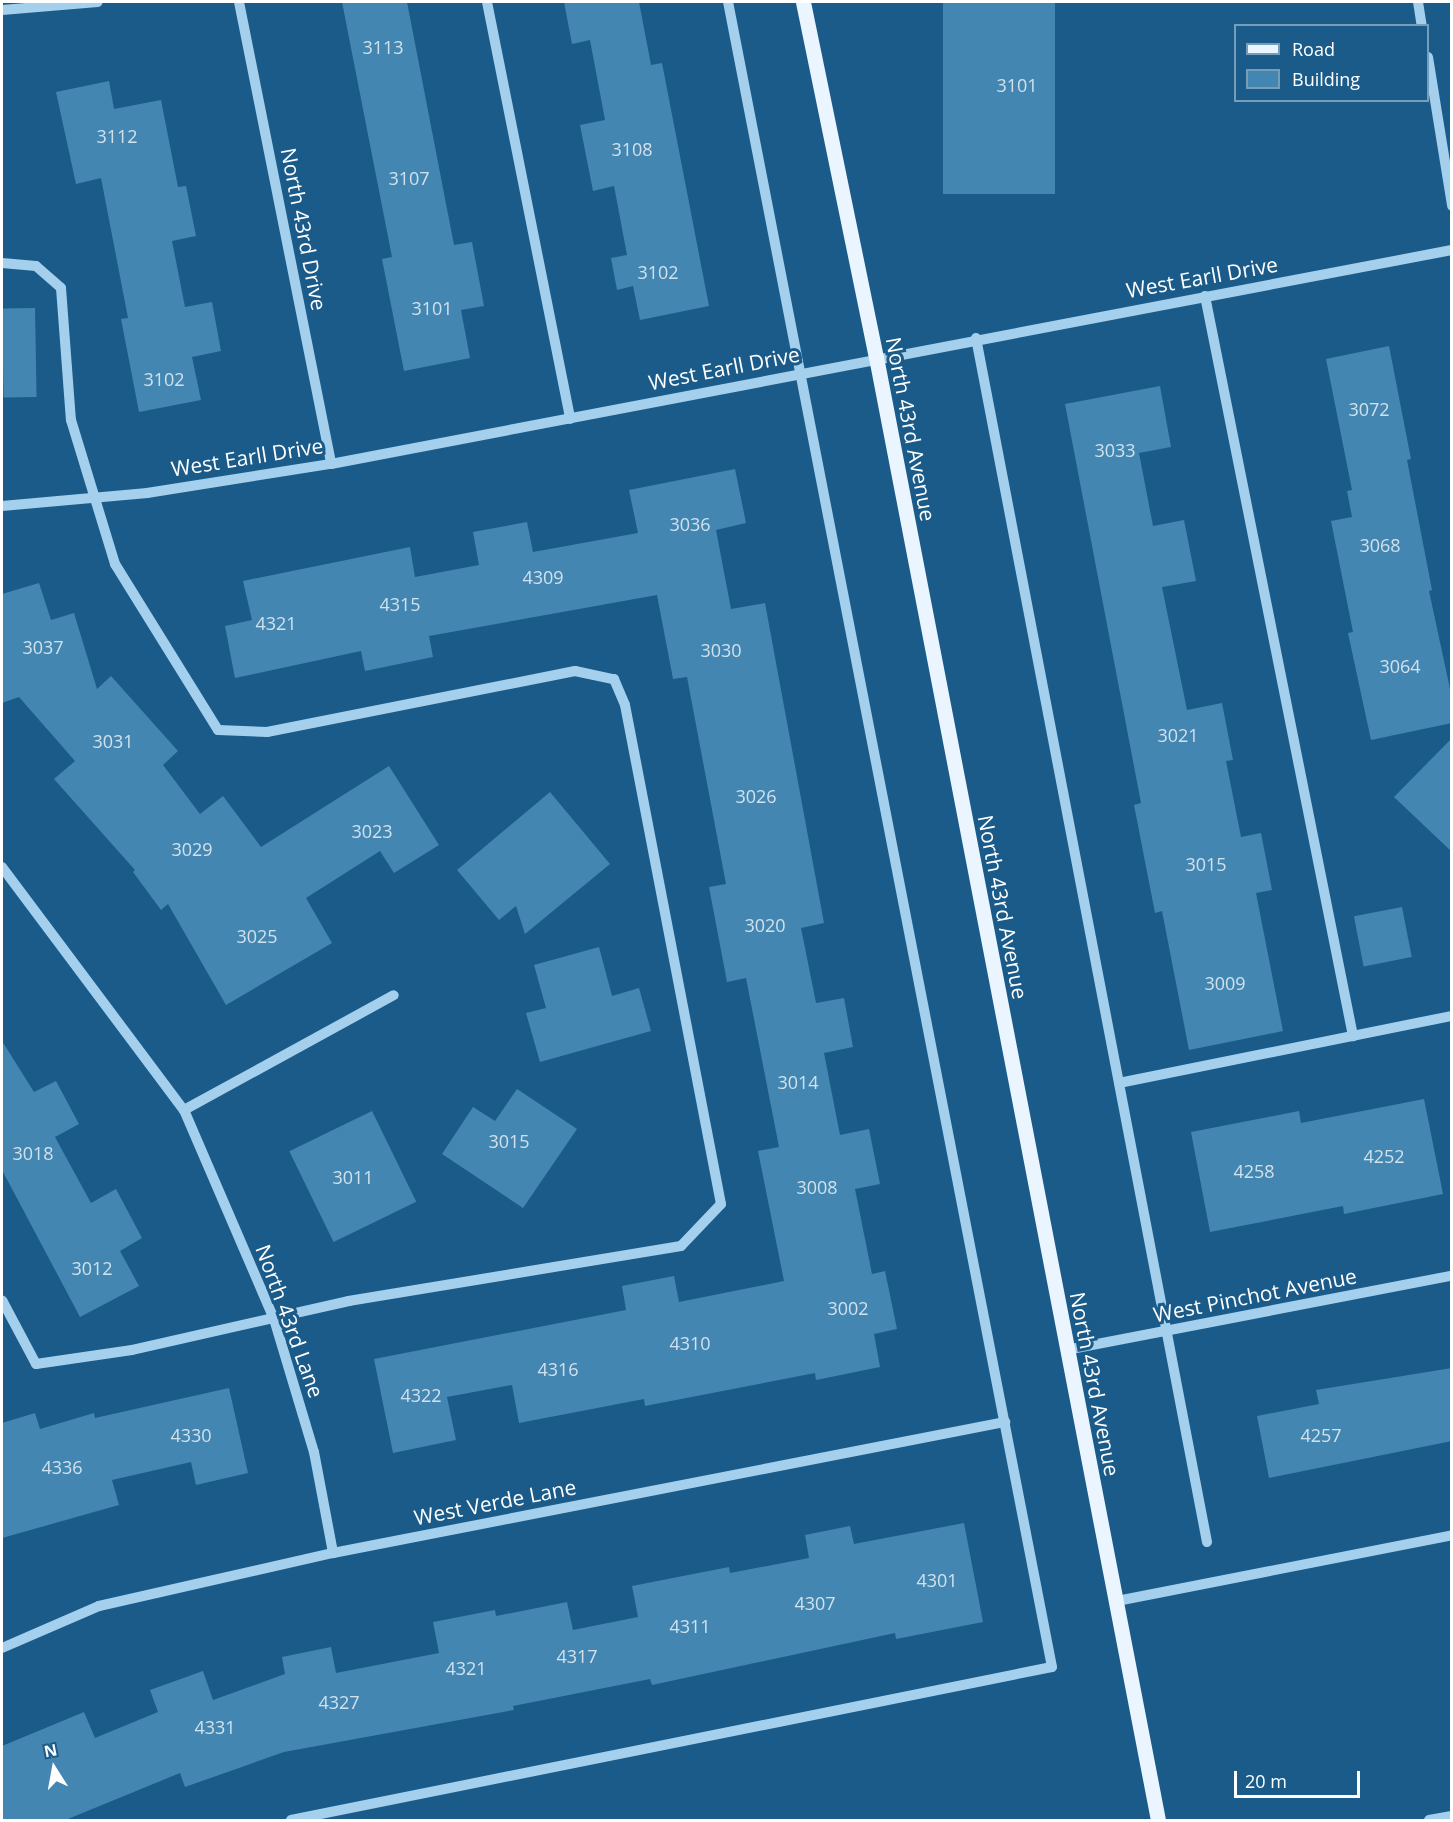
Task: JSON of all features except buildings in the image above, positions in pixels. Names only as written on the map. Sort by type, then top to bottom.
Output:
[{"type":"main road","name":"North 43rd Avenue","points":[[803,2],[876,357],[1158,1821]]},
{"type":"street","points":[[2,10],[98,2]]},
{"type":"street","name":"North 43rd Drive","points":[[239,2],[331,464]]},
{"type":"street","points":[[487,2],[570,419]]},
{"type":"street","points":[[291,1821],[1052,1667],[728,2]]},
{"type":"street","points":[[1418,2],[1422,24]]},
{"type":"street","points":[[1429,63],[1452,206]]},
{"type":"street","name":"West Earll Drive","points":[[2,506],[93,499],[331,464],[570,419],[876,357],[1452,250]]},
{"type":"street","points":[[2,263],[36,266],[61,288],[71,420],[93,499],[115,564],[218,730],[267,732],[575,671],[614,679],[625,705],[721,1204],[681,1246],[349,1300],[132,1350],[36,1364],[2,1300]]},
{"type":"street","points":[[1205,296],[1353,1036]]},
{"type":"street","points":[[976,338],[1207,1542]]},
{"type":"street","name":"North 43rd Lane","points":[[2,867],[184,1110],[274,1319],[314,1452],[333,1553]]},
{"type":"street","points":[[184,1110],[394,995]]},
{"type":"street","points":[[1119,1083],[1452,1016]]},
{"type":"street","name":"West Pinchot Avenue","points":[[1066,1350],[1167,1333],[1452,1276]]},
{"type":"street","name":"West Verde Lane","points":[[2,1648],[99,1606],[333,1553],[1005,1422]]},
{"type":"street","points":[[1117,1601],[1452,1534]]},
{"type":"street","points":[[1429,1821],[1452,1816]]}]
